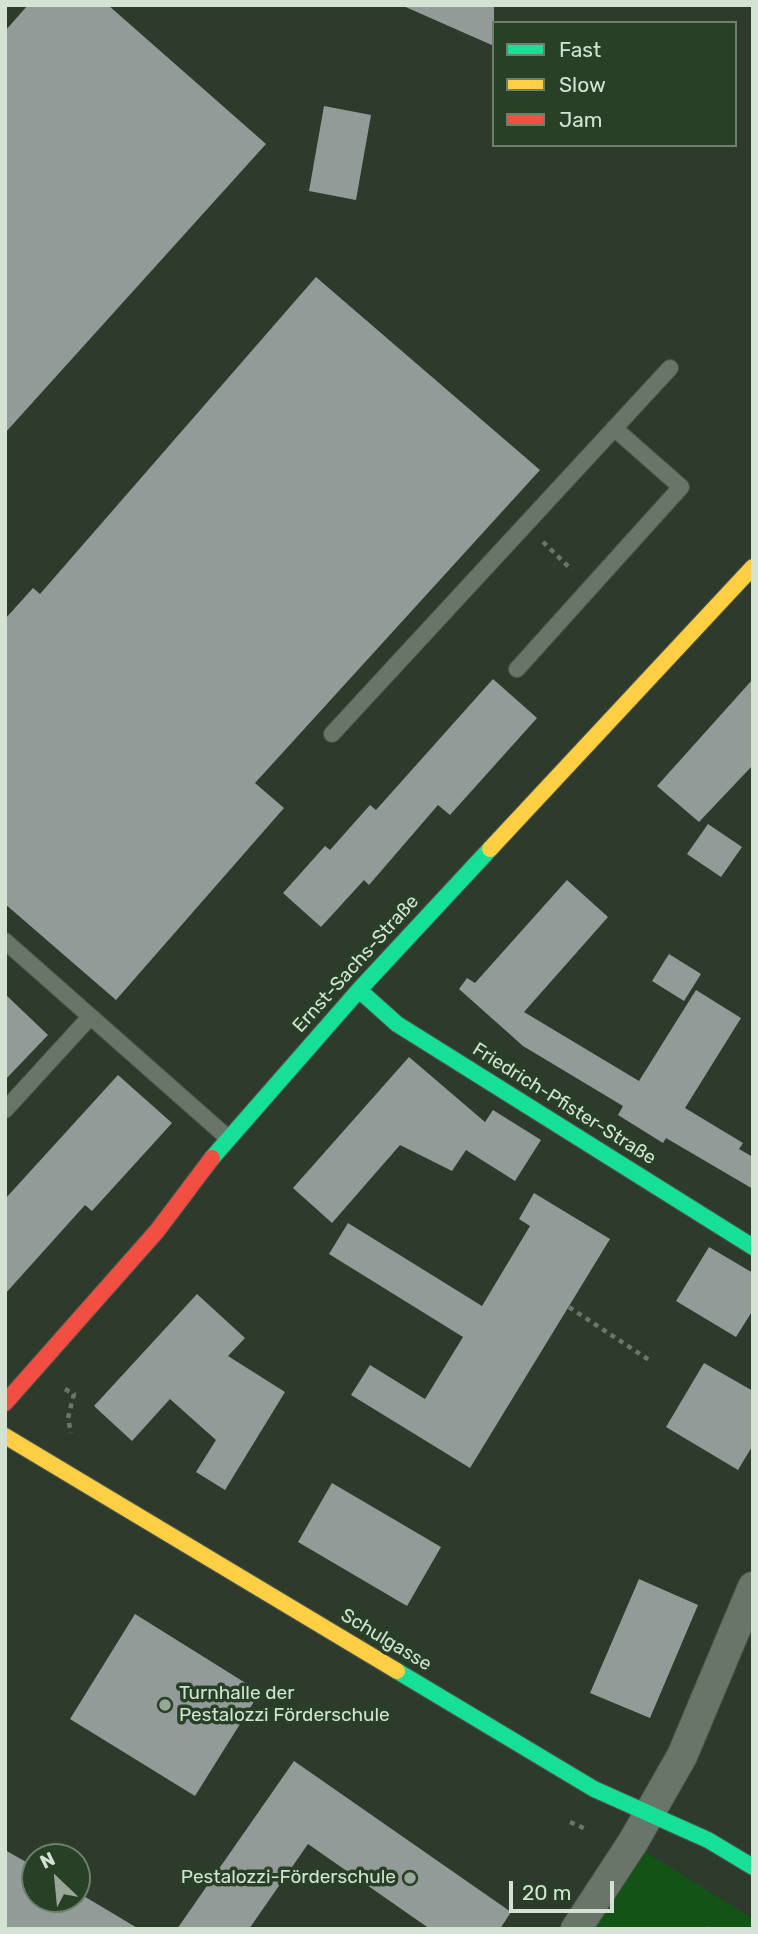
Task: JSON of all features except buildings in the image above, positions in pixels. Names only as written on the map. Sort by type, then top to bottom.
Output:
[{"type":"street","name":"Ernst-Sachs-Straße","points":[[5,1403],[157,1231],[228,1138],[359,990],[753,567]]},
{"type":"street","name":"Friedrich-Pfister-Straße","points":[[359,990],[397,1024],[753,1247]]},
{"type":"street","name":"Schulgasse","points":[[5,1436],[582,1782],[708,1840],[753,1867]]},
{"type":"street","points":[[576,1929],[649,1815],[682,1756],[753,1587]]},
{"type":"lane","points":[[332,734],[670,368]]},
{"type":"lane","points":[[517,669],[681,487],[614,428]]},
{"type":"lane","points":[[5,941],[228,1138]]},
{"type":"lane","points":[[5,1110],[90,1017]]},
{"type":"path","points":[[526,524],[590,588]]},
{"type":"path","points":[[569,1307],[652,1362]]},
{"type":"green space","points":[[639,1848],[753,1919],[753,1929],[589,1929]]},
{"type":"traffic: fast","points":[[212,1158],[359,990],[490,849]]},
{"type":"traffic: fast","points":[[359,990],[397,1024],[753,1247]]},
{"type":"traffic: fast","points":[[397,1671],[594,1789],[708,1840],[753,1867]]},
{"type":"traffic: slow","points":[[490,849],[753,567]]},
{"type":"traffic: slow","points":[[5,1436],[397,1671]]},
{"type":"traffic: jam","points":[[5,1403],[157,1231],[212,1158]]},
{"type":"place","name":"Turnhalle der Pestalozzi Förderschule","points":[[165,1705]]},
{"type":"place","name":"Pestalozzi-Förderschule","points":[[410,1878]]}]
